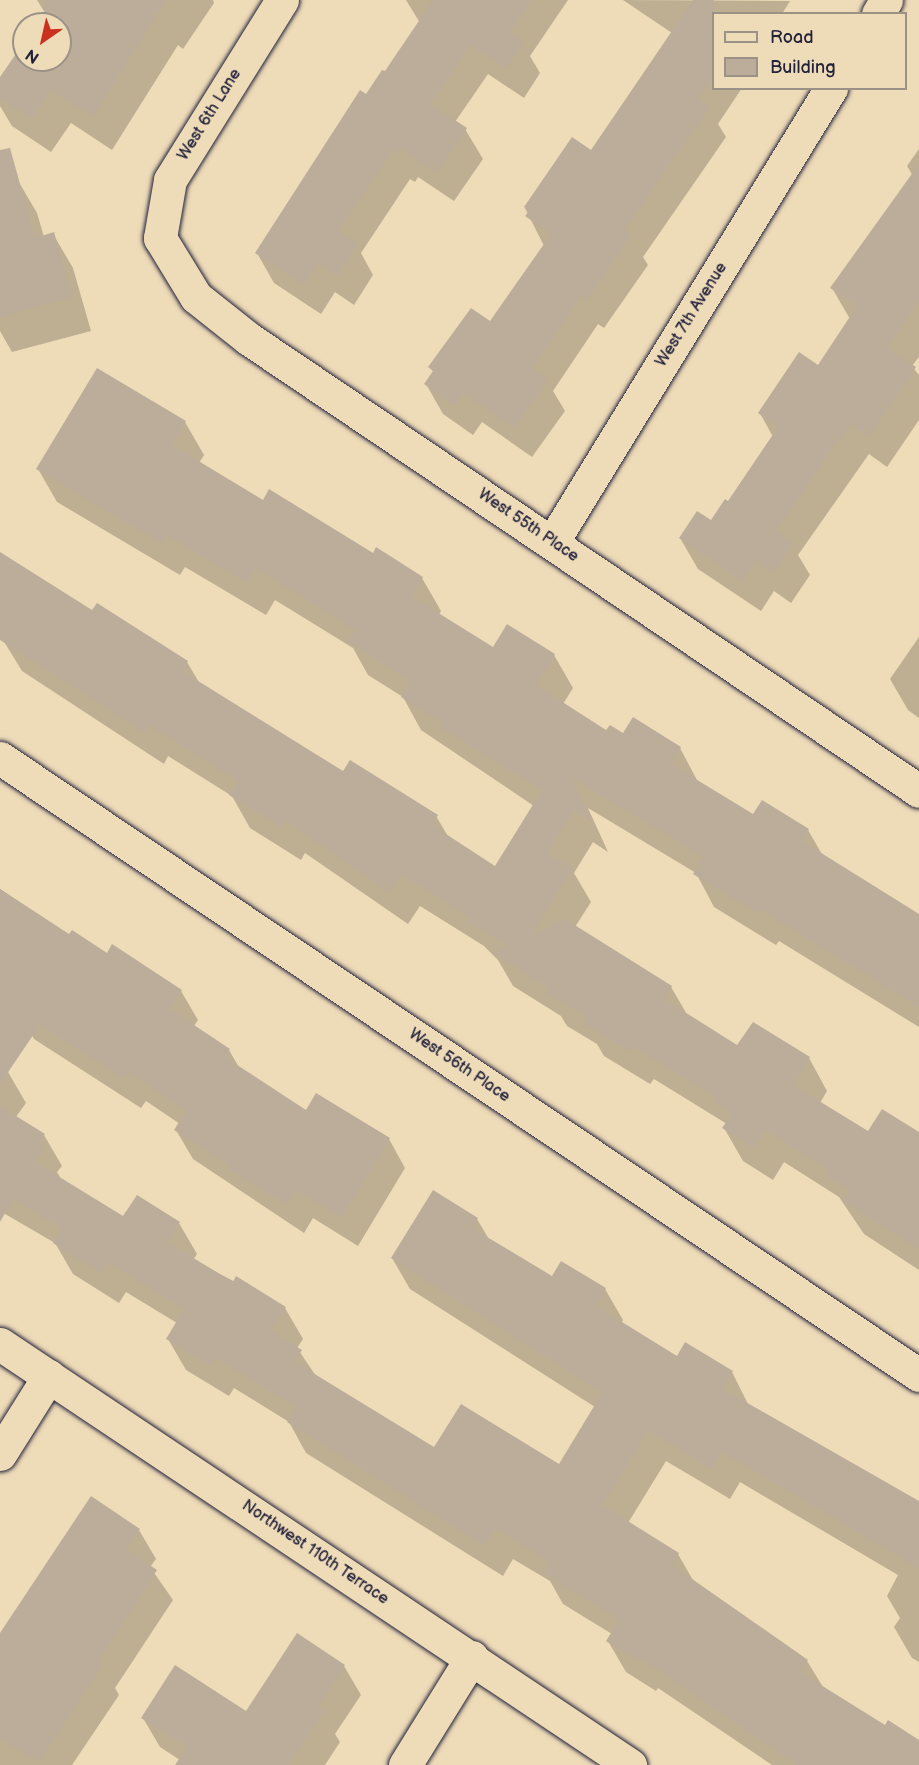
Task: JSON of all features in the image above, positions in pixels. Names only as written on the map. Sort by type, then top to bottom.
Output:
[{"type":"street","name":"West 6th Lane","points":[[160,238],[170,180],[282,0]]},
{"type":"street","name":"West 7th Avenue","points":[[553,541],[830,90]]},
{"type":"street","name":"West 55th Place","points":[[160,238],[196,297],[249,339],[553,541],[919,791]]},
{"type":"street","name":"West 56th Place","points":[[0,758],[919,1375]]},
{"type":"street","name":"Northwest 110th Terrace","points":[[0,1344],[472,1657],[630,1765]]},
{"type":"street","points":[[0,1454],[49,1376]]},
{"type":"street","points":[[405,1765],[472,1657]]},
{"type":"building","points":[[45,0],[166,0],[92,117],[51,90],[31,119],[0,98],[0,77],[12,60],[12,72],[72,72],[72,12],[45,11]]},
{"type":"building","points":[[433,0],[531,0],[510,32],[524,42],[506,69],[470,45],[430,104],[467,128],[436,173],[400,148],[397,153],[393,150],[338,231],[357,244],[337,276],[317,263],[304,285],[255,253],[360,90],[366,94],[382,70],[385,71]]},
{"type":"building","points":[[693,0],[714,0],[712,79],[698,99],[710,107],[625,229],[631,234],[587,300],[581,296],[532,368],[549,380],[514,428],[464,393],[455,406],[424,384],[433,371],[428,367],[471,308],[490,321],[551,234],[525,216],[529,211],[524,207],[572,137],[591,150]]},
{"type":"building","points":[[10,148],[35,238],[54,232],[72,297],[0,317],[0,150]]},
{"type":"building","points":[[919,164],[919,300],[887,347],[916,367],[869,436],[851,424],[825,459],[776,531],[793,543],[773,573],[756,561],[742,581],[679,538],[697,511],[711,520],[725,499],[728,501],[778,427],[758,413],[799,352],[818,365],[857,306],[830,288]]},
{"type":"building","points":[[97,368],[186,421],[172,445],[263,500],[269,489],[373,553],[376,547],[423,577],[411,596],[493,647],[507,624],[555,654],[536,685],[606,730],[610,725],[623,733],[633,717],[681,747],[671,764],[753,814],[762,800],[809,829],[802,841],[919,914],[919,1007],[759,909],[757,913],[693,874],[704,857],[571,778],[592,822],[574,810],[548,853],[573,868],[531,935],[565,919],[672,986],[664,999],[737,1045],[753,1022],[810,1057],[793,1085],[868,1131],[882,1109],[919,1132],[919,1249],[843,1201],[849,1191],[825,1175],[829,1170],[765,1130],[754,1148],[722,1128],[732,1114],[714,1102],[717,1098],[634,1047],[631,1052],[583,1023],[587,1017],[546,993],[549,988],[492,953],[508,946],[468,922],[471,918],[401,874],[389,893],[286,821],[282,828],[229,795],[238,781],[149,725],[144,732],[0,640],[0,552],[92,610],[97,603],[188,661],[182,671],[343,771],[350,760],[438,815],[432,825],[495,866],[542,790],[441,728],[443,724],[401,697],[410,681],[348,642],[355,630],[256,568],[247,583],[166,535],[161,543],[36,469]]},
{"type":"building","points":[[0,889],[69,934],[72,930],[107,953],[112,944],[182,990],[170,1009],[230,1049],[225,1057],[306,1110],[316,1093],[390,1138],[341,1218],[296,1190],[287,1205],[227,1168],[229,1165],[174,1130],[186,1111],[129,1072],[124,1079],[40,1025],[0,1084]]},
{"type":"building","points":[[0,1106],[45,1134],[38,1144],[44,1147],[35,1162],[123,1216],[137,1195],[180,1222],[167,1242],[233,1282],[236,1276],[286,1307],[271,1331],[302,1350],[295,1362],[434,1447],[461,1404],[559,1464],[602,1393],[391,1258],[433,1190],[478,1218],[472,1228],[552,1276],[561,1261],[606,1288],[596,1306],[677,1356],[685,1342],[733,1371],[723,1389],[919,1501],[919,1568],[722,1452],[712,1469],[648,1431],[602,1505],[679,1553],[672,1565],[808,1660],[800,1672],[885,1725],[888,1720],[919,1740],[919,1765],[797,1765],[640,1658],[638,1661],[606,1641],[619,1620],[544,1573],[550,1562],[495,1529],[484,1546],[287,1422],[296,1407],[216,1358],[211,1366],[166,1339],[184,1309],[108,1262],[101,1273],[53,1243],[62,1228],[13,1199],[0,1222]]},
{"type":"building","points":[[91,1496],[140,1529],[126,1549],[157,1570],[98,1661],[103,1664],[38,1763],[0,1738],[0,1633]]},
{"type":"building","points":[[297,1633],[345,1665],[317,1707],[324,1711],[288,1765],[175,1765],[187,1747],[141,1718],[175,1665],[246,1711]]}]
